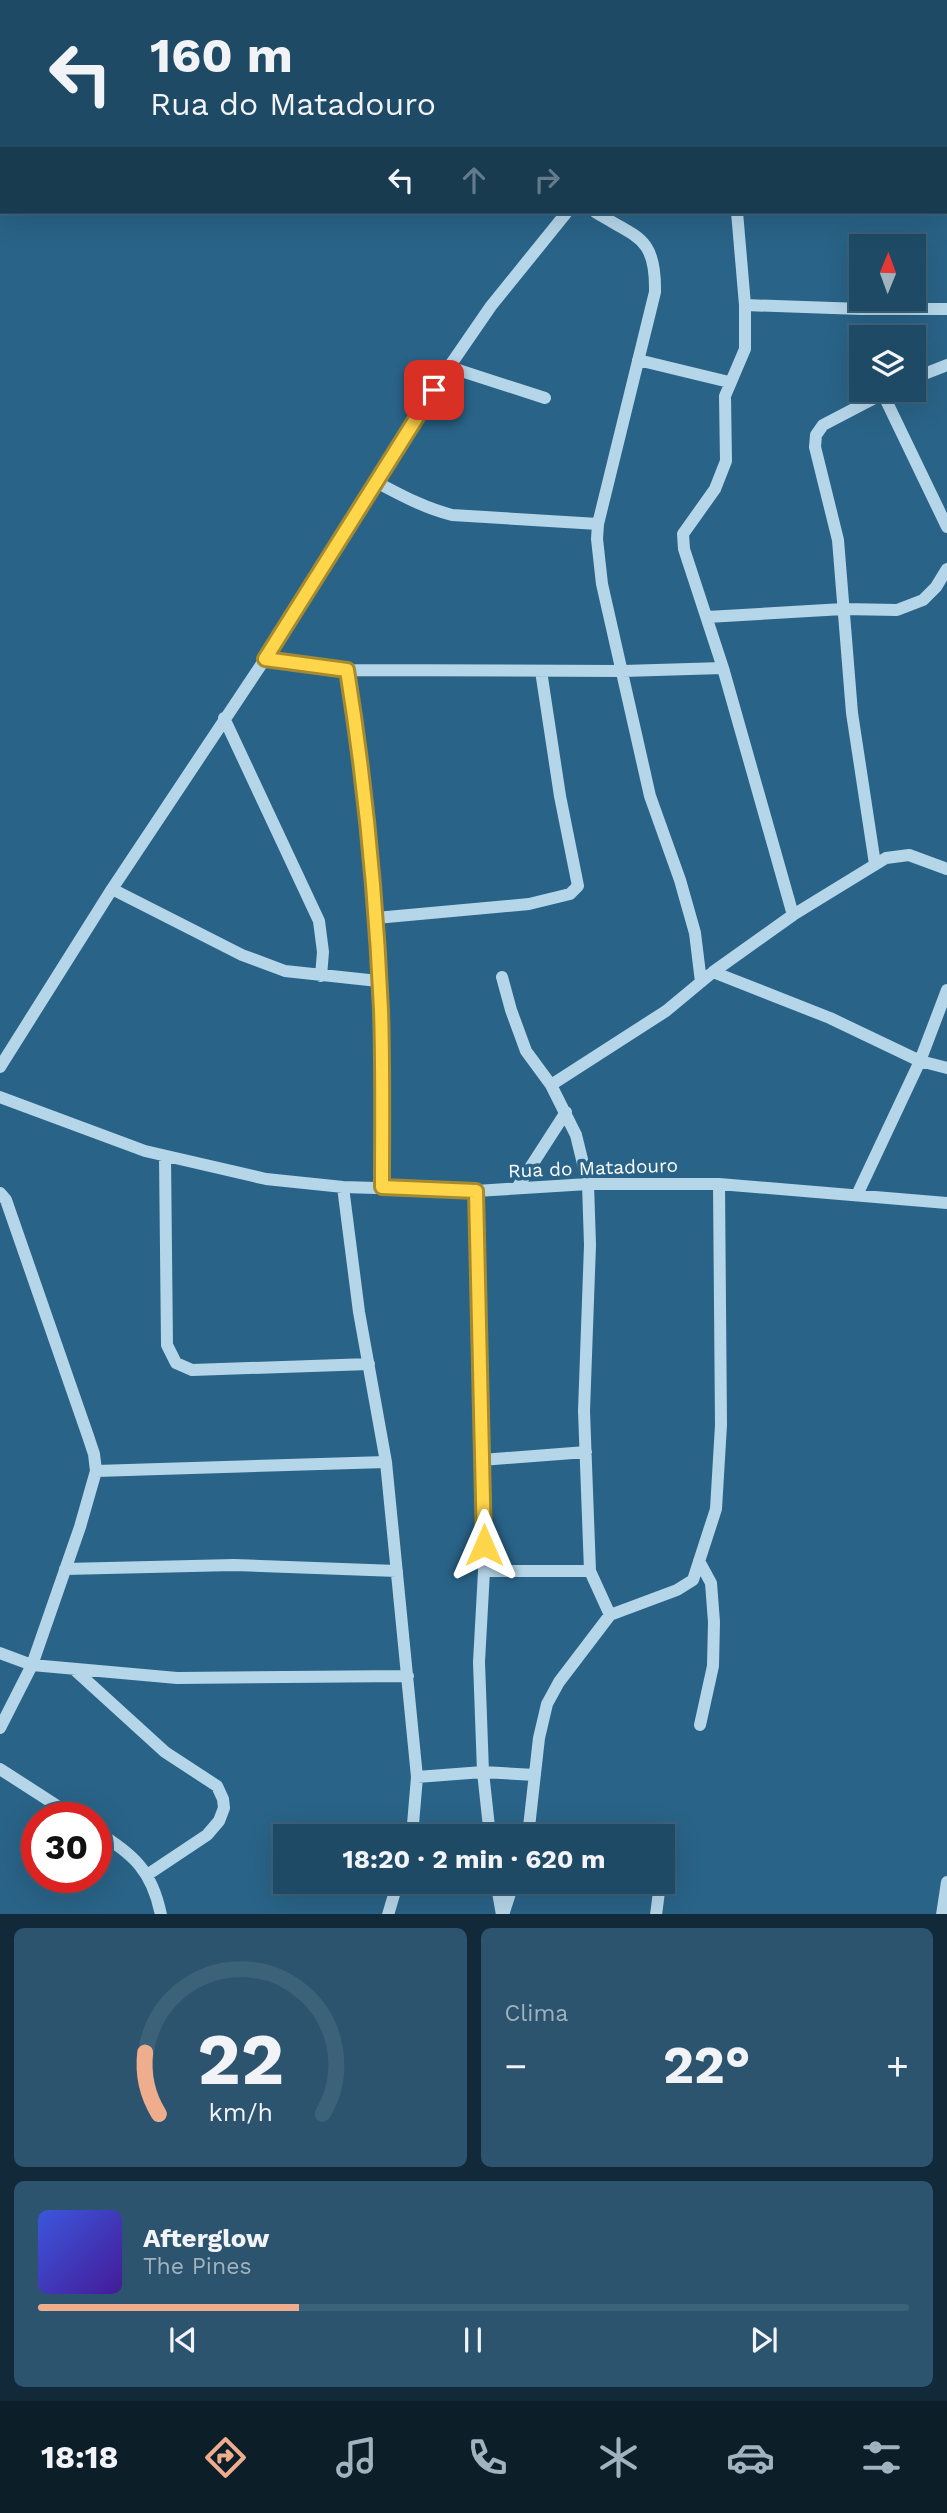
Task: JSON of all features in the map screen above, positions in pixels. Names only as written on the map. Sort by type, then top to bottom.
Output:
[{"type":"street","points":[[0,1067],[112,889],[265,659],[449,367],[491,306],[565,214]]},
{"type":"street","points":[[599,214],[634,234],[649,249],[655,266],[655,292],[598,524],[597,539],[602,584],[650,796],[680,880],[695,933],[701,982]]},
{"type":"street","points":[[737,214],[746,349],[725,396],[726,461],[715,489],[684,534],[684,549],[723,668],[793,915]]},
{"type":"street","points":[[745,305],[947,309]]},
{"type":"street","points":[[638,360],[729,382]]},
{"type":"street","points":[[926,373],[947,365]]},
{"type":"street","points":[[449,367],[545,398]]},
{"type":"street","points":[[867,402],[823,425],[816,435],[816,447],[838,540],[852,713],[875,864]]},
{"type":"street","points":[[891,402],[947,527]]},
{"type":"street","points":[[376,482],[422,506],[452,515],[598,524]]},
{"type":"street","points":[[707,617],[843,609],[897,610],[923,600],[936,587],[947,569]]},
{"type":"street","points":[[265,659],[347,670],[623,671],[723,668]]},
{"type":"street","points":[[347,670],[376,918],[381,1009],[382,1187]]},
{"type":"street","points":[[376,918],[529,904],[570,894],[578,886],[560,796],[541,671]]},
{"type":"street","points":[[224,718],[318,921],[323,952],[321,976]]},
{"type":"street","points":[[551,1085],[666,1011],[713,972],[793,915],[875,864],[898,855],[909,855],[947,869]]},
{"type":"street","points":[[112,889],[242,955],[285,971],[378,981]]},
{"type":"street","points":[[713,972],[830,1018],[920,1061],[947,1068]]},
{"type":"street","points":[[502,977],[526,1051],[551,1085],[576,1135],[588,1184],[590,1245],[584,1411],[590,1571],[610,1615]]},
{"type":"street","points":[[857,1195],[920,1061],[947,990]]},
{"type":"street","name":"Rua do Matadouro","points":[[0,1097],[145,1151],[266,1179],[343,1187],[476,1191],[588,1184],[719,1184],[947,1203]]},
{"type":"street","points":[[517,1188],[566,1112]]},
{"type":"street","points":[[165,1156],[167,1345],[176,1363],[192,1370],[369,1364]]},
{"type":"street","points":[[533,1824],[539,1738],[547,1704],[559,1682],[610,1615],[677,1590],[693,1580],[716,1509],[721,1425],[719,1184]]},
{"type":"street","points":[[343,1187],[359,1312],[386,1462],[417,1777],[413,1824]]},
{"type":"street","points":[[476,1191],[484,1571],[479,1662],[483,1772],[489,1824]]},
{"type":"street","points":[[0,1193],[6,1200],[84,1424],[94,1454],[96,1471],[90,1499],[32,1665],[0,1728]]},
{"type":"street","points":[[482,1460],[586,1452]]},
{"type":"street","points":[[96,1471],[386,1462]]},
{"type":"street","points":[[699,1561],[711,1583],[714,1622],[713,1666],[700,1726]]},
{"type":"street","points":[[65,1569],[234,1565],[397,1571]]},
{"type":"street","points":[[484,1571],[590,1571]]},
{"type":"street","points":[[0,1653],[32,1665],[177,1678],[408,1676]]},
{"type":"street","points":[[76,1671],[165,1752],[217,1786],[223,1799],[224,1808],[219,1821],[207,1836],[146,1875]]},
{"type":"street","points":[[0,1769],[51,1802]]},
{"type":"street","points":[[417,1777],[483,1772],[535,1775]]},
{"type":"street","points":[[112,1841],[143,1867],[161,1914]]},
{"type":"street","points":[[942,1914],[947,1882]]},
{"type":"street","points":[[388,1914],[394,1894]]},
{"type":"street","points":[[499,1894],[503,1914]]},
{"type":"street","points":[[503,1914],[510,1894]]},
{"type":"street","points":[[656,1914],[659,1894]]},
{"type":"route","points":[[434,390],[265,659],[347,670],[376,918],[381,1009],[382,1187],[476,1191],[484,1545]]}]
